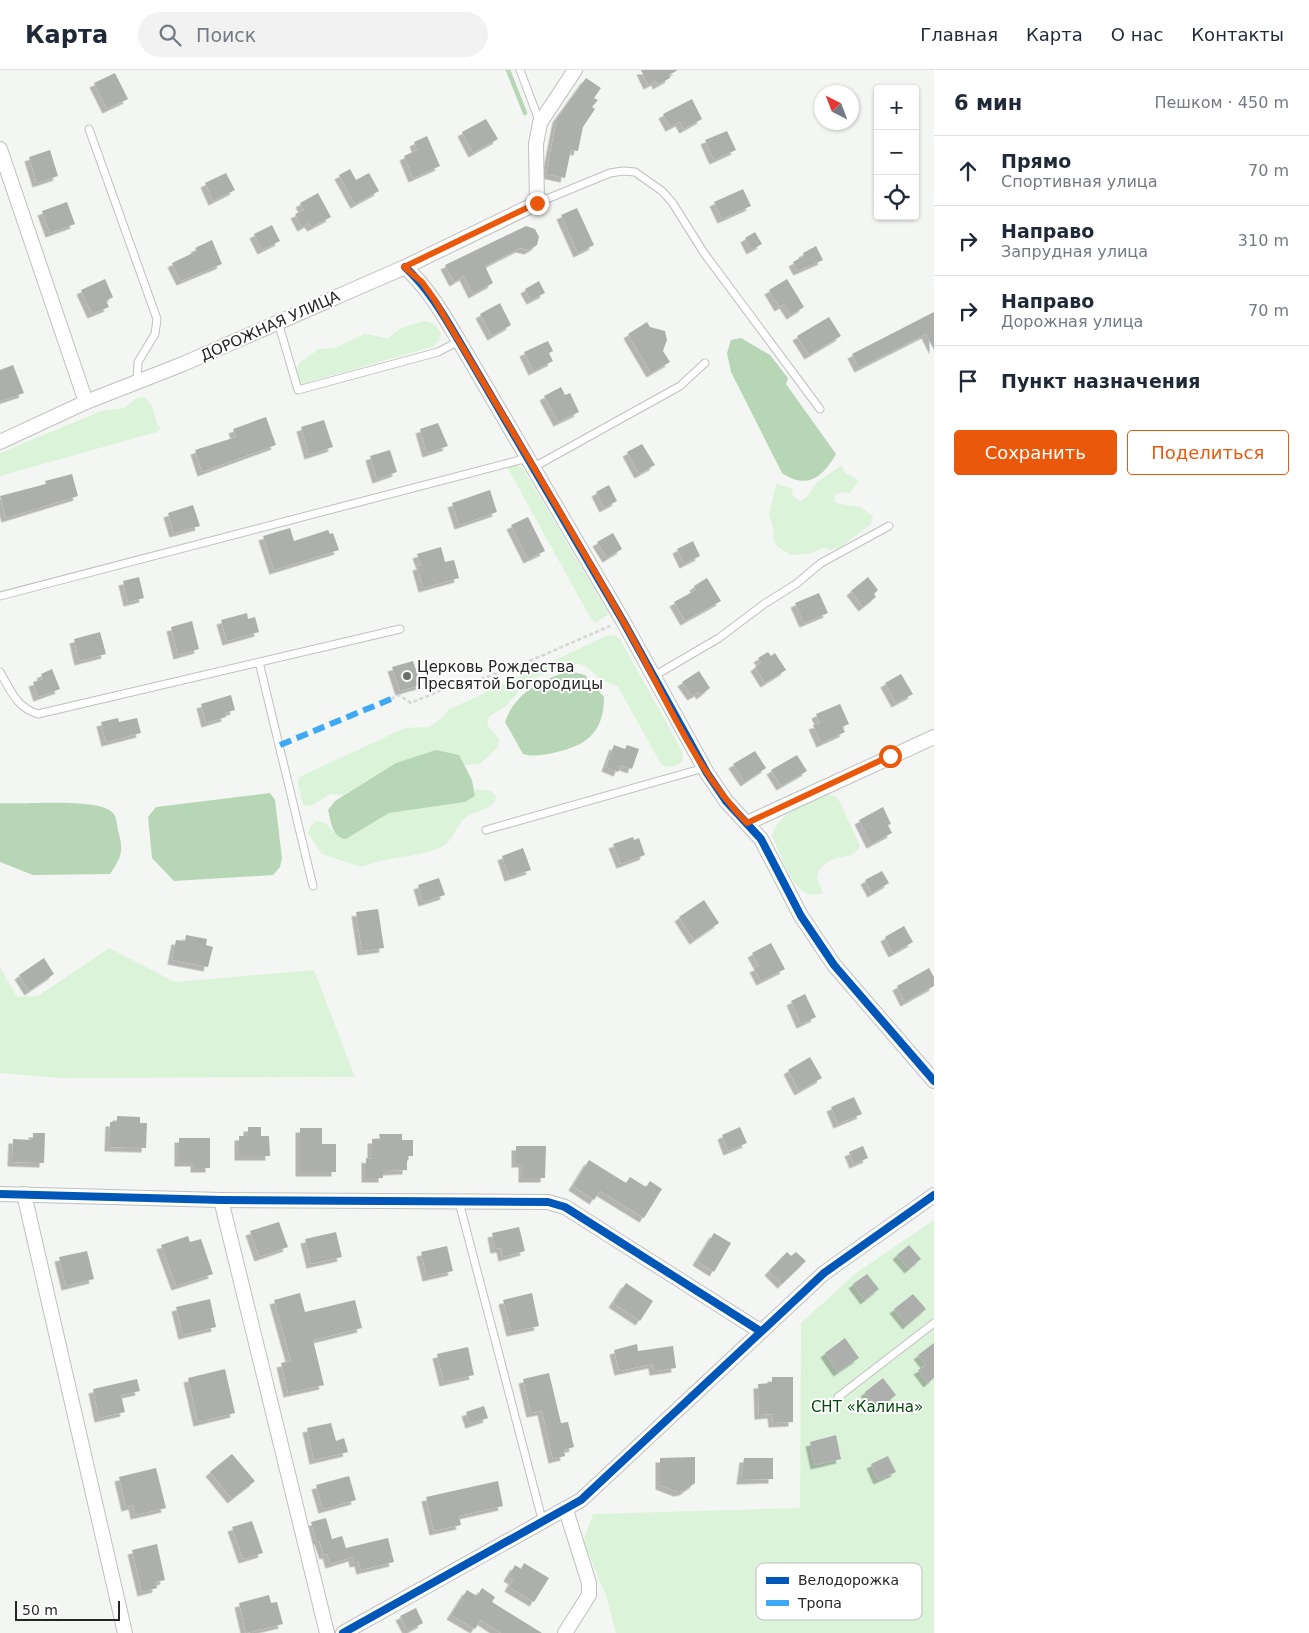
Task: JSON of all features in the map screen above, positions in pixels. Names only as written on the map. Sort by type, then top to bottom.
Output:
[{"type":"street","points":[[537,203],[536,144],[540,123],[575,70]]},
{"type":"street","points":[[0,149],[86,402]]},
{"type":"street","name":"ДОРОЖНАЯ УЛИЦА","points":[[0,442],[86,402],[137,382],[404,267],[537,203]]},
{"type":"street","points":[[404,267],[430,294],[459,341],[623,621],[704,768],[726,801],[761,839],[801,916],[834,965],[934,1081]]},
{"type":"street","points":[[747,823],[934,737]]},
{"type":"street","points":[[0,1194],[222,1200],[548,1202],[564,1207],[760,1331]]},
{"type":"street","points":[[24,1194],[125,1633]]},
{"type":"street","points":[[343,1633],[581,1500],[760,1331],[850,1253],[934,1195]]},
{"type":"street","points":[[222,1200],[327,1633]]},
{"type":"street","points":[[564,1633],[589,1595],[589,1583],[566,1510]]},
{"type":"lane","points":[[520,70],[540,123]]},
{"type":"lane","points":[[89,129],[157,319],[155,334],[138,362],[137,382]]},
{"type":"lane","points":[[537,203],[610,173],[623,171],[635,172],[662,191],[672,202],[704,253],[820,409]]},
{"type":"lane","points":[[278,322],[298,390],[438,352],[459,341]]},
{"type":"lane","points":[[0,596],[531,462],[680,386],[705,363]]},
{"type":"lane","points":[[654,676],[719,638],[764,604],[796,584],[821,563],[889,526]]},
{"type":"lane","points":[[0,672],[12,695],[24,710],[38,714],[400,629]]},
{"type":"lane","points":[[260,662],[313,886]]},
{"type":"lane","points":[[486,830],[704,768]]},
{"type":"lane","points":[[459,1202],[542,1523]]},
{"type":"lane","points":[[838,1397],[934,1323]]},
{"type":"path","points":[[391,699],[399,696],[412,703],[422,701],[444,689],[457,687],[516,667],[623,621]]},
{"type":"green space","points":[[424,321],[438,328],[441,334],[439,341],[432,347],[302,384],[296,378],[296,370],[300,362],[319,349],[335,348],[364,334],[388,338],[401,328]]},
{"type":"green space","points":[[144,397],[151,404],[156,421],[161,429],[157,432],[0,476],[0,453],[101,411],[124,408],[137,398]]},
{"type":"green space","points":[[515,465],[522,467],[609,614],[595,623],[591,619],[507,467]]},
{"type":"green space","points":[[842,465],[845,473],[859,480],[850,493],[842,492],[834,495],[836,503],[860,507],[873,516],[871,524],[839,548],[831,550],[823,548],[808,554],[790,555],[777,546],[773,538],[774,530],[769,515],[776,484],[792,488],[793,496],[800,501],[807,497],[816,483]]},
{"type":"green space","points":[[614,635],[620,639],[680,747],[683,754],[682,762],[679,764],[669,767],[661,764],[618,687],[599,678],[587,667],[580,664],[571,664],[556,668],[527,682],[506,706],[487,718],[488,726],[499,739],[498,747],[480,764],[464,765],[458,755],[396,763],[344,795],[331,794],[311,806],[303,805],[298,783],[299,777],[405,728],[429,727],[443,717],[448,710],[606,636]]},
{"type":"green space","points":[[475,789],[491,791],[497,797],[491,805],[471,814],[463,820],[447,843],[425,853],[381,861],[361,867],[322,854],[308,833],[311,826],[317,821],[324,822],[340,838],[346,839],[389,813],[465,802],[475,796]]},
{"type":"green space","points":[[827,794],[835,796],[840,802],[860,846],[851,855],[836,858],[826,863],[819,870],[817,878],[823,893],[813,895],[804,892],[790,876],[772,836],[780,821],[794,809]]},
{"type":"green space","points":[[109,948],[175,982],[314,970],[355,1077],[59,1078],[0,1073],[0,967],[17,997],[38,996]]},
{"type":"green space","name":"СНТ «Калина»","points":[[934,1220],[934,1633],[616,1633],[606,1595],[583,1541],[593,1514],[800,1508],[801,1323],[856,1273]]},
{"type":"shaded area","points":[[741,338],[770,355],[788,378],[786,384],[836,454],[820,475],[807,481],[791,478],[782,473],[731,372],[727,353],[731,340]]},
{"type":"shaded area","points":[[569,671],[585,675],[604,697],[601,720],[597,729],[584,742],[565,750],[538,755],[523,754],[505,722],[509,712],[522,695],[530,689],[539,683]]},
{"type":"shaded area","points":[[436,750],[459,755],[472,780],[475,796],[465,802],[389,813],[346,839],[338,836],[333,828],[328,810],[335,801],[396,763]]},
{"type":"shaded area","points":[[270,793],[275,800],[282,858],[280,867],[273,875],[174,881],[152,858],[148,817],[156,807]]},
{"type":"shaded area","points":[[0,803],[78,803],[105,808],[113,813],[117,822],[121,853],[117,863],[110,874],[33,875],[0,862]]},
{"type":"building","points":[[641,70],[678,70],[669,75],[670,78],[657,85],[656,81],[648,85]]},
{"type":"building","points":[[115,73],[128,99],[107,109],[94,83]]},
{"type":"building","points":[[586,78],[601,88],[594,98],[598,100],[592,107],[595,109],[583,127],[578,151],[571,150],[565,178],[546,174],[557,118]]},
{"type":"building","points":[[692,99],[702,119],[684,129],[680,122],[670,127],[663,114]]},
{"type":"building","points":[[486,119],[498,139],[473,153],[462,132]]},
{"type":"building","points":[[727,131],[736,150],[714,160],[705,140]]},
{"type":"building","points":[[427,136],[440,166],[413,178],[404,156],[417,150],[414,142]]},
{"type":"building","points":[[50,150],[58,176],[37,183],[29,157]]},
{"type":"building","points":[[350,169],[356,180],[369,173],[379,191],[355,204],[339,175]]},
{"type":"building","points":[[226,173],[235,190],[213,201],[205,183]]},
{"type":"building","points":[[743,189],[751,206],[722,219],[714,202]]},
{"type":"building","points":[[318,193],[331,217],[312,227],[309,223],[302,227],[295,214],[304,210],[300,203]]},
{"type":"building","points":[[67,202],[75,224],[50,233],[42,211]]},
{"type":"building","points":[[577,208],[594,245],[578,253],[561,215]]},
{"type":"building","points":[[272,225],[280,241],[262,250],[254,234]]},
{"type":"building","points":[[526,226],[535,229],[539,237],[537,245],[529,250],[520,248],[485,266],[493,283],[473,294],[464,276],[454,282],[445,265]]},
{"type":"building","points":[[755,232],[762,244],[751,250],[745,238]]},
{"type":"building","points":[[212,240],[222,264],[181,281],[172,263],[197,251],[195,248]]},
{"type":"building","points":[[816,246],[823,260],[798,271],[793,262],[804,256],[803,253]]},
{"type":"building","points":[[105,279],[113,297],[106,301],[109,307],[92,314],[81,290]]},
{"type":"building","points":[[787,279],[804,307],[791,315],[784,304],[779,307],[769,290]]},
{"type":"building","points":[[539,281],[545,293],[531,300],[525,289]]},
{"type":"building","points":[[500,303],[511,325],[492,336],[480,314]]},
{"type":"building","points":[[934,312],[934,350],[926,334],[859,368],[852,354]]},
{"type":"building","points":[[829,317],[841,336],[809,355],[797,336]]},
{"type":"building","points":[[647,322],[650,327],[665,331],[667,340],[663,351],[670,362],[651,373],[628,334]]},
{"type":"building","points":[[548,341],[553,351],[549,353],[553,361],[533,371],[524,352]]},
{"type":"building","points":[[13,365],[24,393],[0,401],[0,370]]},
{"type":"building","points":[[561,387],[565,395],[570,393],[579,412],[558,422],[544,396]]},
{"type":"building","points":[[266,417],[276,445],[202,472],[195,450],[236,437],[233,429]]},
{"type":"building","points":[[324,420],[333,447],[309,455],[301,427]]},
{"type":"building","points":[[438,423],[448,446],[427,453],[420,429]]},
{"type":"building","points":[[642,444],[655,465],[639,474],[627,452]]},
{"type":"building","points":[[390,450],[397,472],[377,479],[370,456]]},
{"type":"building","points":[[72,474],[78,496],[6,518],[0,496],[46,484],[45,481]]},
{"type":"building","points":[[609,485],[617,501],[604,508],[596,492]]},
{"type":"building","points":[[490,490],[497,512],[459,525],[452,503]]},
{"type":"building","points":[[193,505],[200,526],[174,533],[168,513]]},
{"type":"building","points":[[528,517],[545,551],[528,559],[511,525]]},
{"type":"building","points":[[290,528],[294,541],[328,530],[330,534],[333,533],[339,550],[274,570],[263,536]]},
{"type":"building","points":[[613,533],[622,549],[607,558],[597,542]]},
{"type":"building","points":[[693,541],[700,556],[684,564],[677,549]]},
{"type":"building","points":[[441,547],[445,562],[454,560],[459,578],[423,588],[417,566],[421,565],[417,554]]},
{"type":"building","points":[[139,577],[144,598],[128,602],[123,581]]},
{"type":"building","points":[[868,577],[878,590],[874,594],[876,597],[863,607],[851,591]]},
{"type":"building","points":[[707,578],[721,601],[685,621],[674,602],[696,590],[694,586]]},
{"type":"building","points":[[819,593],[828,613],[804,623],[795,603]]},
{"type":"building","points":[[247,613],[248,619],[255,617],[259,632],[227,641],[221,620]]},
{"type":"building","points":[[192,621],[199,649],[178,655],[171,627]]},
{"type":"building","points":[[100,632],[106,654],[79,661],[74,639]]},
{"type":"building","points":[[768,652],[771,656],[775,653],[786,670],[765,683],[755,667],[761,662],[758,658]]},
{"type":"building","name":"Церковь Рождества Пресвятой Богородицы","points":[[413,661],[421,685],[400,691],[392,667]]},
{"type":"building","points":[[52,669],[60,689],[38,697],[33,682],[43,679],[41,674]]},
{"type":"building","points":[[699,671],[710,688],[701,695],[699,692],[692,696],[682,682]]},
{"type":"building","points":[[901,674],[913,694],[896,703],[885,683]]},
{"type":"building","points":[[231,695],[235,710],[225,713],[226,717],[206,723],[201,704]]},
{"type":"building","points":[[840,704],[849,724],[842,727],[845,732],[821,743],[813,725],[820,723],[816,714]]},
{"type":"building","points":[[118,718],[119,722],[137,718],[141,733],[106,742],[101,722]]},
{"type":"building","points":[[614,745],[625,749],[627,745],[639,749],[632,769],[621,765],[618,772],[606,767]]},
{"type":"building","points":[[755,751],[766,768],[745,782],[733,764]]},
{"type":"building","points":[[797,755],[807,771],[781,786],[771,770]]},
{"type":"building","points":[[883,807],[891,824],[888,825],[892,833],[871,844],[859,820]]},
{"type":"building","points":[[633,837],[634,840],[639,838],[645,855],[621,864],[613,844]]},
{"type":"building","points":[[523,848],[531,870],[509,877],[502,856]]},
{"type":"building","points":[[882,871],[889,883],[872,893],[865,880]]},
{"type":"building","points":[[439,878],[445,895],[423,902],[418,885]]},
{"type":"building","points":[[704,900],[719,923],[694,940],[679,917]]},
{"type":"building","points":[[378,909],[384,948],[362,951],[356,912]]},
{"type":"building","points":[[904,926],[913,942],[893,953],[885,937]]},
{"type":"building","points":[[186,935],[207,939],[206,945],[213,947],[208,967],[172,960],[176,940],[185,941]]},
{"type":"building","points":[[771,943],[785,969],[761,981],[754,968],[759,966],[752,953]]},
{"type":"building","points":[[44,958],[54,974],[29,991],[19,975]]},
{"type":"building","points":[[929,968],[934,977],[934,986],[905,1002],[897,986]]},
{"type":"building","points":[[805,994],[816,1017],[801,1024],[791,1001]]},
{"type":"building","points":[[810,1057],[822,1078],[799,1091],[788,1070]]},
{"type":"building","points":[[854,1097],[862,1114],[838,1124],[831,1107]]},
{"type":"building","points":[[117,1116],[140,1117],[140,1123],[147,1123],[146,1148],[109,1147],[110,1122],[117,1122]]},
{"type":"building","points":[[248,1127],[261,1127],[261,1136],[269,1136],[270,1156],[239,1156],[239,1136],[248,1136]]},
{"type":"building","points":[[740,1127],[747,1143],[728,1151],[722,1135]]},
{"type":"building","points":[[300,1128],[322,1128],[322,1144],[336,1144],[336,1172],[300,1172]]},
{"type":"building","points":[[33,1133],[45,1133],[44,1163],[12,1162],[13,1139],[33,1140]]},
{"type":"building","points":[[379,1134],[402,1134],[402,1140],[413,1140],[413,1156],[407,1156],[407,1170],[383,1171],[383,1178],[366,1178],[366,1158],[372,1159],[372,1139],[380,1139]]},
{"type":"building","points":[[179,1138],[210,1138],[210,1168],[195,1168],[195,1162],[179,1162]]},
{"type":"building","points":[[516,1146],[546,1146],[545,1178],[523,1178],[523,1163],[516,1163]]},
{"type":"building","points":[[863,1146],[868,1158],[854,1164],[849,1152]]},
{"type":"building","points":[[589,1160],[626,1183],[630,1177],[646,1187],[650,1181],[662,1189],[644,1218],[600,1191],[594,1200],[573,1186]]},
{"type":"building","points":[[279,1222],[288,1247],[259,1257],[250,1231]]},
{"type":"building","points":[[519,1227],[525,1251],[503,1257],[501,1248],[495,1249],[492,1233]]},
{"type":"building","points":[[336,1232],[342,1257],[311,1264],[305,1239]]},
{"type":"building","points":[[714,1233],[731,1243],[714,1272],[697,1261]]},
{"type":"building","points":[[188,1236],[190,1242],[201,1239],[213,1274],[176,1286],[161,1245]]},
{"type":"building","points":[[909,1245],[921,1259],[909,1269],[897,1255]]},
{"type":"building","points":[[447,1246],[453,1271],[427,1277],[421,1252]]},
{"type":"building","points":[[87,1251],[94,1279],[66,1286],[59,1257]]},
{"type":"building","points":[[787,1252],[791,1256],[796,1252],[806,1261],[782,1284],[769,1271]]},
{"type":"building","points":[[867,1274],[879,1289],[865,1300],[853,1284]]},
{"type":"building","points":[[626,1283],[653,1301],[640,1321],[613,1303]]},
{"type":"building","points":[[300,1293],[305,1312],[355,1300],[362,1328],[313,1340],[324,1385],[288,1393],[281,1363],[291,1361],[274,1300]]},
{"type":"building","points":[[532,1293],[539,1326],[511,1332],[503,1300]]},
{"type":"building","points":[[913,1294],[926,1309],[907,1325],[894,1309]]},
{"type":"building","points":[[210,1299],[216,1327],[183,1335],[176,1307]]},
{"type":"building","points":[[845,1338],[859,1358],[838,1372],[825,1353]]},
{"type":"building","points":[[934,1343],[934,1378],[928,1383],[918,1370],[926,1365],[918,1355]]},
{"type":"building","points":[[637,1344],[638,1351],[673,1346],[676,1368],[654,1371],[653,1364],[619,1371],[614,1350]]},
{"type":"building","points":[[468,1347],[474,1375],[444,1382],[437,1354]]},
{"type":"building","points":[[225,1369],[235,1413],[198,1422],[188,1378]]},
{"type":"building","points":[[549,1373],[561,1423],[568,1422],[574,1447],[564,1450],[565,1456],[553,1459],[542,1411],[531,1413],[523,1379]]},
{"type":"building","points":[[772,1377],[793,1377],[793,1422],[773,1423],[772,1414],[759,1415],[758,1384],[772,1383]]},
{"type":"building","points":[[883,1378],[896,1395],[878,1409],[865,1392]]},
{"type":"building","points":[[137,1379],[140,1391],[121,1395],[125,1412],[99,1418],[93,1389]]},
{"type":"building","points":[[484,1406],[488,1418],[470,1424],[466,1412]]},
{"type":"building","points":[[331,1423],[336,1441],[344,1438],[348,1452],[314,1460],[307,1428]]},
{"type":"building","points":[[836,1435],[841,1459],[815,1465],[810,1442]]},
{"type":"building","points":[[232,1454],[255,1481],[232,1499],[210,1472]]},
{"type":"building","points":[[888,1456],[896,1472],[878,1480],[871,1464]]},
{"type":"building","points":[[695,1457],[695,1483],[684,1491],[678,1492],[660,1485],[660,1458]]},
{"type":"building","points":[[744,1458],[773,1458],[773,1479],[741,1480]]},
{"type":"building","points":[[156,1468],[166,1508],[135,1515],[133,1505],[126,1507],[119,1477]]},
{"type":"building","points":[[349,1476],[356,1500],[323,1509],[316,1485]]},
{"type":"building","points":[[498,1481],[503,1506],[459,1516],[461,1525],[434,1531],[426,1497]]},
{"type":"building","points":[[326,1518],[332,1539],[342,1536],[346,1548],[388,1538],[394,1562],[361,1570],[359,1562],[354,1563],[353,1557],[330,1564],[327,1554],[324,1555],[319,1540],[316,1540],[311,1522]]},
{"type":"building","points":[[252,1521],[263,1553],[243,1559],[232,1527]]},
{"type":"building","points":[[157,1544],[165,1580],[156,1582],[157,1588],[142,1592],[132,1550]]},
{"type":"building","points":[[524,1563],[549,1578],[534,1602],[509,1587],[513,1580],[508,1577],[515,1565],[521,1569]]},
{"type":"building","points":[[482,1588],[495,1597],[492,1602],[542,1633],[501,1633],[481,1620],[475,1629],[451,1615],[467,1590],[477,1596]]},
{"type":"building","points":[[269,1595],[271,1603],[277,1602],[283,1624],[246,1633],[239,1603]]},
{"type":"building","points":[[416,1608],[423,1623],[408,1631],[400,1616]]},
{"type":"waterway","points":[[508,70],[525,113]]},
{"type":"marked path","points":[[280,745],[391,699]]},
{"type":"cycle path","points":[[405,267],[428,293],[453,331],[623,621],[707,773],[726,801],[761,839],[801,916],[834,965],[934,1081]]},
{"type":"cycle path","points":[[0,1194],[221,1200],[548,1202],[565,1207],[760,1331]]},
{"type":"cycle path","points":[[343,1633],[581,1500],[824,1273],[934,1195]]},
{"type":"place","name":"Церковь Рождества Пресвятой Богородицы","points":[[407,676]]},
{"type":"route","points":[[537,203],[404,267],[422,282],[434,299],[623,621],[707,774],[726,801],[747,823],[890,756]]}]
